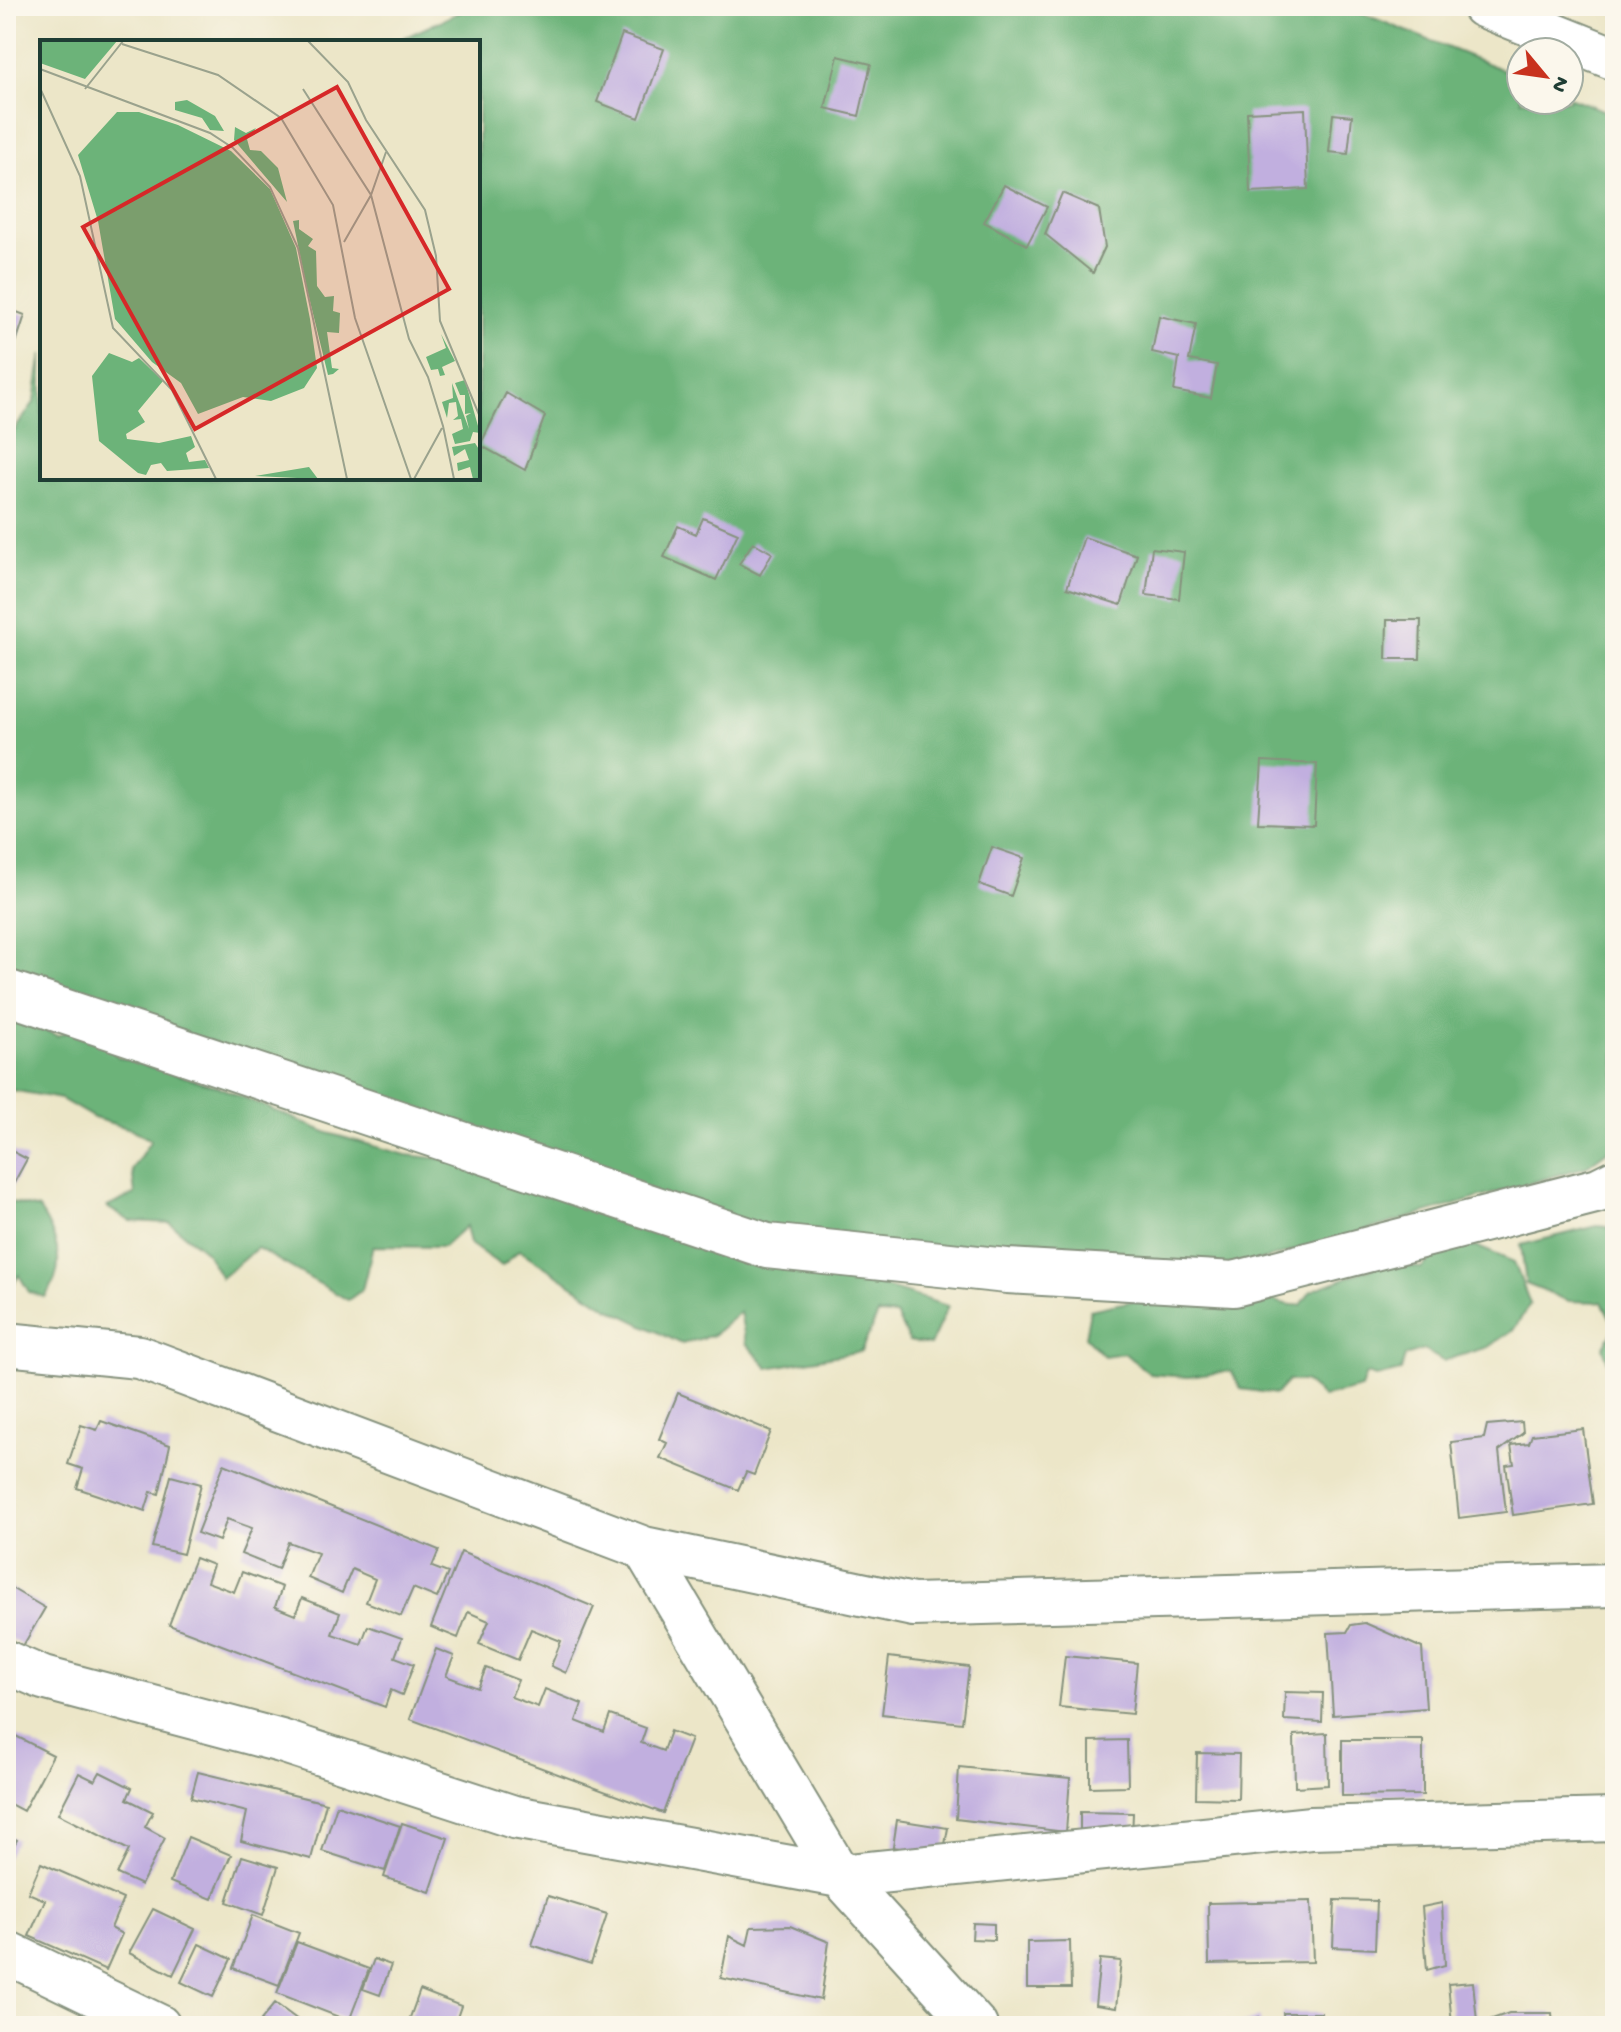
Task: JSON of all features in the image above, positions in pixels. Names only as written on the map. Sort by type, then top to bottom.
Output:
[{"type":"highway","points":[[6,992],[767,1246],[1007,1271],[1234,1284],[1599,1190],[1615,1182]]},
{"type":"street","points":[[1483,6],[1615,59]]},
{"type":"street","points":[[6,1344],[139,1357],[644,1548],[913,1605],[1615,1585]]},
{"type":"street","points":[[644,1548],[840,1876],[976,2026]]},
{"type":"street","points":[[6,1662],[43,1678],[281,1741],[514,1817],[840,1876],[1311,1828],[1615,1820]]},
{"type":"street","points":[[6,1952],[159,2026]]},
{"type":"green space","points":[[473,6],[1344,6],[1505,71],[1505,116],[1585,116],[1585,103],[1615,115],[1615,1145],[1585,1167],[1221,1272],[771,1236],[6,971],[6,442],[35,401],[40,367],[40,480],[480,480],[480,40],[399,40]]},
{"type":"green space","points":[[6,1010],[57,1036],[72,1029],[100,1036],[118,1057],[219,1087],[328,1133],[406,1155],[482,1163],[948,1306],[930,1345],[909,1341],[896,1315],[878,1314],[861,1351],[768,1368],[746,1343],[740,1312],[713,1335],[682,1344],[608,1308],[519,1250],[502,1266],[470,1244],[466,1226],[443,1247],[373,1246],[362,1290],[348,1300],[257,1248],[221,1278],[206,1252],[170,1223],[130,1221],[107,1207],[135,1194],[132,1169],[151,1140],[131,1129],[94,1118],[61,1099],[6,1089]]},
{"type":"green space","points":[[6,1201],[39,1209],[51,1230],[58,1264],[52,1286],[45,1297],[29,1292],[19,1275],[6,1296]]},
{"type":"green space","points":[[1597,1226],[1615,1228],[1615,1327],[1602,1302],[1569,1301],[1526,1284],[1521,1245]]},
{"type":"green space","points":[[1478,1247],[1514,1262],[1530,1304],[1514,1329],[1488,1347],[1443,1361],[1424,1350],[1405,1356],[1401,1371],[1376,1377],[1366,1374],[1361,1388],[1323,1397],[1304,1381],[1288,1381],[1276,1394],[1241,1389],[1231,1371],[1188,1377],[1150,1374],[1124,1353],[1104,1356],[1085,1337],[1090,1310],[1165,1295],[1224,1290],[1248,1292],[1285,1304],[1301,1305],[1311,1291],[1384,1263],[1421,1268],[1443,1249]]},
{"type":"green space","points":[[1615,1328],[1615,1385],[1603,1347]]},
{"type":"building","points":[[622,34],[664,49],[639,118],[597,102]]},
{"type":"building","points":[[838,56],[871,64],[859,116],[825,108]]},
{"type":"building","points":[[1305,109],[1308,189],[1250,192],[1247,112]]},
{"type":"building","points":[[1333,114],[1352,116],[1348,154],[1329,152]]},
{"type":"building","points":[[1004,185],[1047,207],[1027,245],[984,222]]},
{"type":"building","points":[[1062,193],[1099,209],[1105,247],[1093,273],[1045,234]]},
{"type":"building","points":[[6,308],[25,315],[10,361],[6,360]]},
{"type":"building","points":[[1159,316],[1196,324],[1189,360],[1217,365],[1211,398],[1174,391],[1179,358],[1152,352]]},
{"type":"building","points":[[506,393],[545,416],[525,470],[480,445]]},
{"type":"building","points":[[703,518],[738,533],[716,580],[664,557],[678,526],[696,534]]},
{"type":"building","points":[[1084,537],[1137,555],[1121,605],[1067,588]]},
{"type":"building","points":[[753,542],[772,553],[760,575],[739,564]]},
{"type":"building","points":[[1152,548],[1184,552],[1179,599],[1146,595]]},
{"type":"building","points":[[1387,620],[1421,620],[1420,659],[1386,659]]},
{"type":"building","points":[[1262,761],[1317,764],[1314,825],[1258,823]]},
{"type":"building","points":[[992,847],[1024,858],[1011,896],[979,884]]},
{"type":"building","points":[[6,1148],[27,1159],[8,1194],[6,1193]]},
{"type":"building","points":[[678,1393],[771,1431],[754,1475],[746,1472],[738,1490],[660,1458],[667,1443],[659,1439]]},
{"type":"building","points":[[101,1421],[170,1445],[159,1494],[151,1492],[145,1511],[77,1488],[83,1469],[68,1464],[81,1425],[97,1430]]},
{"type":"building","points":[[1522,1422],[1523,1433],[1499,1451],[1506,1512],[1459,1518],[1451,1442],[1484,1438],[1487,1425]]},
{"type":"building","points":[[1583,1429],[1593,1504],[1513,1515],[1506,1465],[1514,1464],[1511,1445],[1529,1443],[1532,1435]]},
{"type":"building","points":[[224,1464],[439,1550],[432,1567],[448,1573],[437,1598],[413,1588],[401,1616],[366,1602],[375,1579],[352,1569],[342,1593],[308,1578],[318,1553],[288,1542],[278,1569],[241,1554],[252,1528],[227,1519],[219,1541],[197,1533]]},
{"type":"building","points":[[171,1476],[201,1484],[183,1554],[152,1547]]},
{"type":"building","points":[[461,1552],[594,1607],[566,1673],[551,1666],[561,1641],[531,1629],[518,1660],[479,1644],[489,1621],[468,1612],[458,1638],[431,1627]]},
{"type":"building","points":[[195,1558],[213,1565],[207,1582],[234,1592],[242,1572],[282,1587],[275,1607],[295,1615],[302,1598],[340,1613],[332,1634],[361,1644],[368,1626],[402,1638],[395,1657],[414,1664],[402,1695],[391,1690],[385,1707],[169,1625]]},
{"type":"building","points":[[6,1585],[45,1608],[23,1646],[6,1636]]},
{"type":"building","points":[[1365,1623],[1422,1648],[1426,1708],[1333,1715],[1328,1633],[1347,1632],[1351,1625]]},
{"type":"building","points":[[436,1649],[454,1656],[446,1676],[478,1688],[486,1668],[518,1680],[511,1697],[538,1707],[545,1689],[582,1704],[576,1721],[604,1732],[610,1715],[646,1728],[641,1743],[663,1751],[670,1731],[691,1739],[663,1813],[410,1719]]},
{"type":"building","points":[[1065,1656],[1137,1663],[1132,1714],[1059,1707]]},
{"type":"building","points":[[889,1657],[969,1667],[962,1723],[882,1714]]},
{"type":"building","points":[[1285,1692],[1323,1693],[1322,1722],[1284,1720]]},
{"type":"building","points":[[6,1731],[53,1755],[23,1811],[6,1802]]},
{"type":"building","points":[[1327,1733],[1328,1785],[1295,1787],[1294,1735]]},
{"type":"building","points":[[1127,1740],[1128,1786],[1090,1787],[1090,1741]]},
{"type":"building","points":[[1342,1740],[1423,1740],[1423,1795],[1342,1796]]},
{"type":"building","points":[[1197,1753],[1239,1754],[1238,1799],[1196,1798]]},
{"type":"building","points":[[959,1767],[1070,1778],[1066,1832],[956,1819]]},
{"type":"building","points":[[100,1772],[132,1788],[127,1799],[153,1812],[145,1827],[165,1838],[141,1885],[117,1874],[129,1850],[58,1814],[79,1773],[95,1781]]},
{"type":"building","points":[[198,1772],[326,1803],[311,1859],[241,1841],[247,1812],[191,1798]]},
{"type":"building","points":[[337,1805],[400,1826],[385,1871],[322,1851]]},
{"type":"building","points":[[1080,1812],[1133,1813],[1132,1836],[1080,1835]]},
{"type":"building","points":[[897,1820],[948,1828],[943,1855],[893,1847]]},
{"type":"building","points":[[402,1823],[448,1838],[430,1892],[384,1877]]},
{"type":"building","points":[[6,1834],[17,1840],[6,1859]]},
{"type":"building","points":[[188,1837],[231,1855],[212,1899],[170,1882]]},
{"type":"building","points":[[242,1856],[278,1867],[263,1915],[227,1902]]},
{"type":"building","points":[[41,1863],[123,1899],[111,1928],[122,1934],[106,1970],[29,1936],[45,1900],[28,1893]]},
{"type":"building","points":[[548,1896],[607,1914],[591,1964],[532,1945]]},
{"type":"building","points":[[1335,1900],[1377,1901],[1375,1949],[1333,1947]]},
{"type":"building","points":[[1311,1901],[1313,1962],[1209,1964],[1208,1903]]},
{"type":"building","points":[[1442,1903],[1445,1965],[1427,1970],[1422,1907]]},
{"type":"building","points":[[153,1909],[195,1929],[173,1975],[129,1953]]},
{"type":"building","points":[[253,1915],[299,1933],[279,1985],[233,1968]]},
{"type":"building","points":[[973,1923],[994,1924],[994,1940],[972,1939]]},
{"type":"building","points":[[790,1926],[829,1942],[821,2000],[721,1978],[729,1936],[747,1945],[751,1927]]},
{"type":"building","points":[[1070,1941],[1071,1988],[1027,1988],[1027,1942]]},
{"type":"building","points":[[297,1942],[369,1969],[349,2021],[277,1993]]},
{"type":"building","points":[[199,1944],[231,1959],[213,1997],[181,1982]]},
{"type":"building","points":[[374,1959],[391,1965],[380,1995],[363,1989]]},
{"type":"building","points":[[1100,1959],[1121,1961],[1116,2008],[1095,2005]]},
{"type":"building","points":[[1473,1982],[1477,2021],[1467,2022],[1484,2022],[1509,2013],[1552,2013],[1553,2026],[1452,2024],[1448,1984]]},
{"type":"building","points":[[420,1990],[461,2006],[454,2026],[407,2026]]},
{"type":"building","points":[[275,2003],[306,2026],[269,2026],[261,2020]]},
{"type":"building","points":[[1283,2013],[1321,2013],[1321,2026],[1284,2026]]},
{"type":"building","points":[[1259,2017],[1262,2026],[1235,2026]]},
{"type":"building","points":[[483,2019],[502,2026],[480,2026]]},
{"type":"building","points":[[1200,2021],[1225,2022],[1225,2026],[1200,2026]]}]
